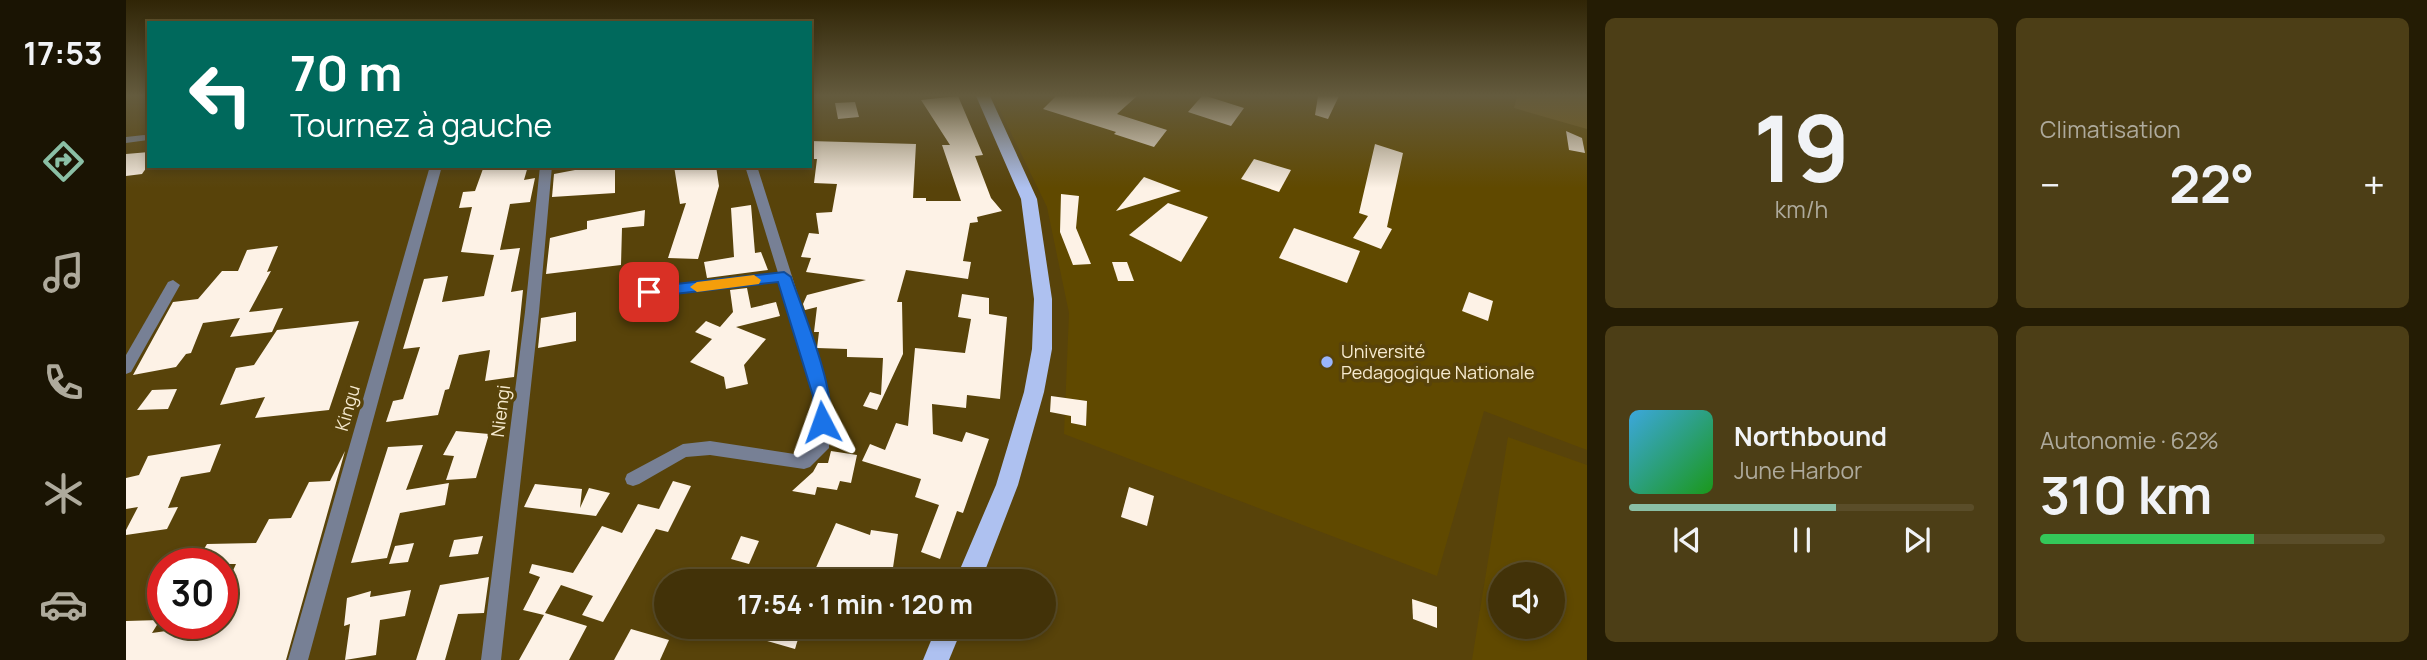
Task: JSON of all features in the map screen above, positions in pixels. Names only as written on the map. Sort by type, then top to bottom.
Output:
[{"type":"highway","points":[[973,569],[1007,485],[1034,392],[1042,349],[1043,299],[1029,199],[997,127]]},
{"type":"highway","points":[[936,660],[945,639]]},
{"type":"street","points":[[126,140],[144,138]]},
{"type":"street","name":"Kingu","points":[[298,660],[435,168]]},
{"type":"street","name":"Niengi","points":[[491,660],[532,312],[546,168]]},
{"type":"street","points":[[633,479],[683,451],[710,448],[804,463],[821,448],[822,396],[752,168]]},
{"type":"street","points":[[649,292],[784,277]]},
{"type":"street","points":[[126,368],[173,285]]},
{"type":"shaded area","name":"Université Pedagogique Nationale","points":[[1008,127],[1587,127],[1587,450],[1484,411],[1437,576],[1064,434],[1069,313],[1047,207]]},
{"type":"shaded area","points":[[1508,437],[1587,465],[1587,660],[1472,660]]},
{"type":"building","points":[[938,127],[971,127],[983,155],[975,156],[991,198],[1002,211],[977,217],[978,222],[970,223],[963,261],[971,262],[968,279],[906,270],[897,302],[902,302],[903,354],[877,410],[863,406],[870,392],[881,395],[883,358],[847,357],[847,349],[817,348],[819,332],[814,332],[817,307],[805,310],[803,304],[807,295],[866,280],[806,272],[811,258],[801,257],[809,233],[819,234],[816,213],[832,212],[837,184],[814,183],[817,159],[812,159],[812,141],[916,144],[913,198],[926,198],[926,201],[961,201],[942,145],[950,145]]},
{"type":"building","points":[[1099,127],[1157,127],[1167,130],[1154,147],[1114,134],[1116,132]]},
{"type":"building","points":[[1566,131],[1582,138],[1585,153],[1569,150]]},
{"type":"building","points":[[1375,144],[1403,153],[1387,227],[1392,229],[1381,249],[1353,238],[1368,216],[1359,213]]},
{"type":"building","points":[[147,152],[147,167],[142,174],[126,176],[126,154]]},
{"type":"building","points":[[1254,159],[1291,170],[1279,192],[1241,179]]},
{"type":"building","points":[[483,168],[527,168],[524,180],[535,178],[530,202],[510,204],[500,250],[520,248],[511,292],[523,290],[514,377],[485,381],[490,350],[459,355],[438,415],[386,422],[393,401],[403,399],[420,347],[403,349],[424,279],[448,276],[442,302],[484,296],[494,255],[461,252],[472,207],[459,208],[463,192],[475,191]]},
{"type":"building","points":[[586,168],[615,168],[615,193],[552,197],[554,174]]},
{"type":"building","points":[[674,168],[716,168],[719,186],[698,259],[668,258],[686,203],[680,204]]},
{"type":"building","points":[[1144,177],[1181,191],[1116,211]]},
{"type":"building","points":[[1061,194],[1079,196],[1076,228],[1091,264],[1073,265],[1060,232]]},
{"type":"building","points":[[1168,203],[1208,217],[1181,262],[1129,235]]},
{"type":"building","points":[[751,205],[755,253],[761,252],[768,270],[707,278],[704,262],[734,257],[731,208]]},
{"type":"building","points":[[645,210],[644,226],[622,228],[621,265],[546,274],[550,238],[587,229],[587,221]]},
{"type":"building","points":[[1294,228],[1360,251],[1347,283],[1279,258]]},
{"type":"building","points":[[278,246],[267,272],[271,271],[249,312],[283,308],[272,332],[230,337],[240,318],[203,323],[191,353],[186,354],[176,367],[133,375],[173,302],[198,299],[222,271],[238,271],[247,250]]},
{"type":"building","points":[[1112,262],[1127,262],[1134,281],[1118,281]]},
{"type":"building","points":[[747,288],[751,308],[776,302],[780,316],[736,327],[766,339],[744,365],[748,384],[726,389],[724,377],[690,362],[712,339],[695,332],[706,321],[720,327],[733,312],[730,290]]},
{"type":"building","points":[[1469,292],[1493,301],[1488,321],[1462,311]]},
{"type":"building","points":[[962,294],[989,298],[989,314],[1007,317],[1000,399],[967,395],[966,408],[932,404],[933,434],[962,442],[966,432],[989,439],[963,513],[957,511],[940,559],[921,552],[939,505],[915,497],[921,479],[862,461],[870,444],[885,450],[896,423],[908,426],[915,348],[965,353],[971,319],[958,317]]},
{"type":"building","points":[[643,297],[649,300],[675,297],[676,311],[644,315]]},
{"type":"building","points":[[576,312],[576,341],[538,348],[541,318]]},
{"type":"building","points":[[359,321],[329,410],[255,418],[265,397],[220,405],[236,368],[254,365],[277,330]]},
{"type":"building","points":[[177,389],[168,409],[137,410],[152,390]]},
{"type":"building","points":[[1051,396],[1087,401],[1086,426],[1071,423],[1071,416],[1050,412]]},
{"type":"building","points":[[456,431],[489,434],[476,478],[446,480],[454,456],[443,455]]},
{"type":"building","points":[[221,444],[210,472],[181,477],[168,508],[178,507],[167,529],[126,535],[138,507],[126,509],[126,478],[139,475],[148,456]]},
{"type":"building","points":[[423,445],[406,490],[449,483],[445,505],[400,513],[387,558],[351,563],[388,447]]},
{"type":"building","points":[[345,451],[286,660],[126,660],[126,621],[147,620],[147,639],[238,639],[238,548],[205,548],[207,544],[256,543],[269,519],[291,518],[309,482],[330,481]]},
{"type":"building","points":[[831,451],[857,455],[851,483],[840,481],[837,490],[817,487],[815,495],[792,491],[813,472],[818,463],[828,463]]},
{"type":"building","points":[[673,481],[691,486],[668,532],[656,529],[603,622],[582,615],[593,596],[561,585],[545,613],[587,626],[569,660],[519,660],[544,615],[523,610],[540,577],[529,573],[532,564],[573,573],[602,526],[622,533],[638,504],[659,509]]},
{"type":"building","points":[[535,484],[582,489],[580,508],[589,488],[610,493],[596,516],[524,507]]},
{"type":"building","points":[[1129,487],[1154,496],[1147,526],[1121,517]]},
{"type":"building","points":[[836,523],[870,535],[871,530],[898,534],[893,569],[815,569]]},
{"type":"building","points":[[483,536],[478,554],[449,557],[454,540]]},
{"type":"building","points":[[741,536],[759,541],[749,564],[731,559]]},
{"type":"building","points":[[414,543],[408,562],[389,564],[395,546]]},
{"type":"building","points":[[489,577],[484,613],[458,614],[445,660],[416,660],[440,585]]},
{"type":"building","points":[[411,590],[405,616],[380,620],[376,655],[345,660],[350,624],[344,626],[347,598],[371,591],[370,597]]},
{"type":"building","points":[[1412,599],[1437,607],[1437,628],[1413,619]]},
{"type":"building","points":[[631,629],[654,636],[654,639],[669,640],[660,660],[614,660]]},
{"type":"building","points":[[761,639],[798,639],[795,649]]},
{"type":"slow traffic","points":[[697,287],[754,280]]},
{"type":"place","name":"Université Pedagogique Nationale","points":[[1327,362]]},
{"type":"route","points":[[649,292],[784,277],[822,396],[822,422]]}]
